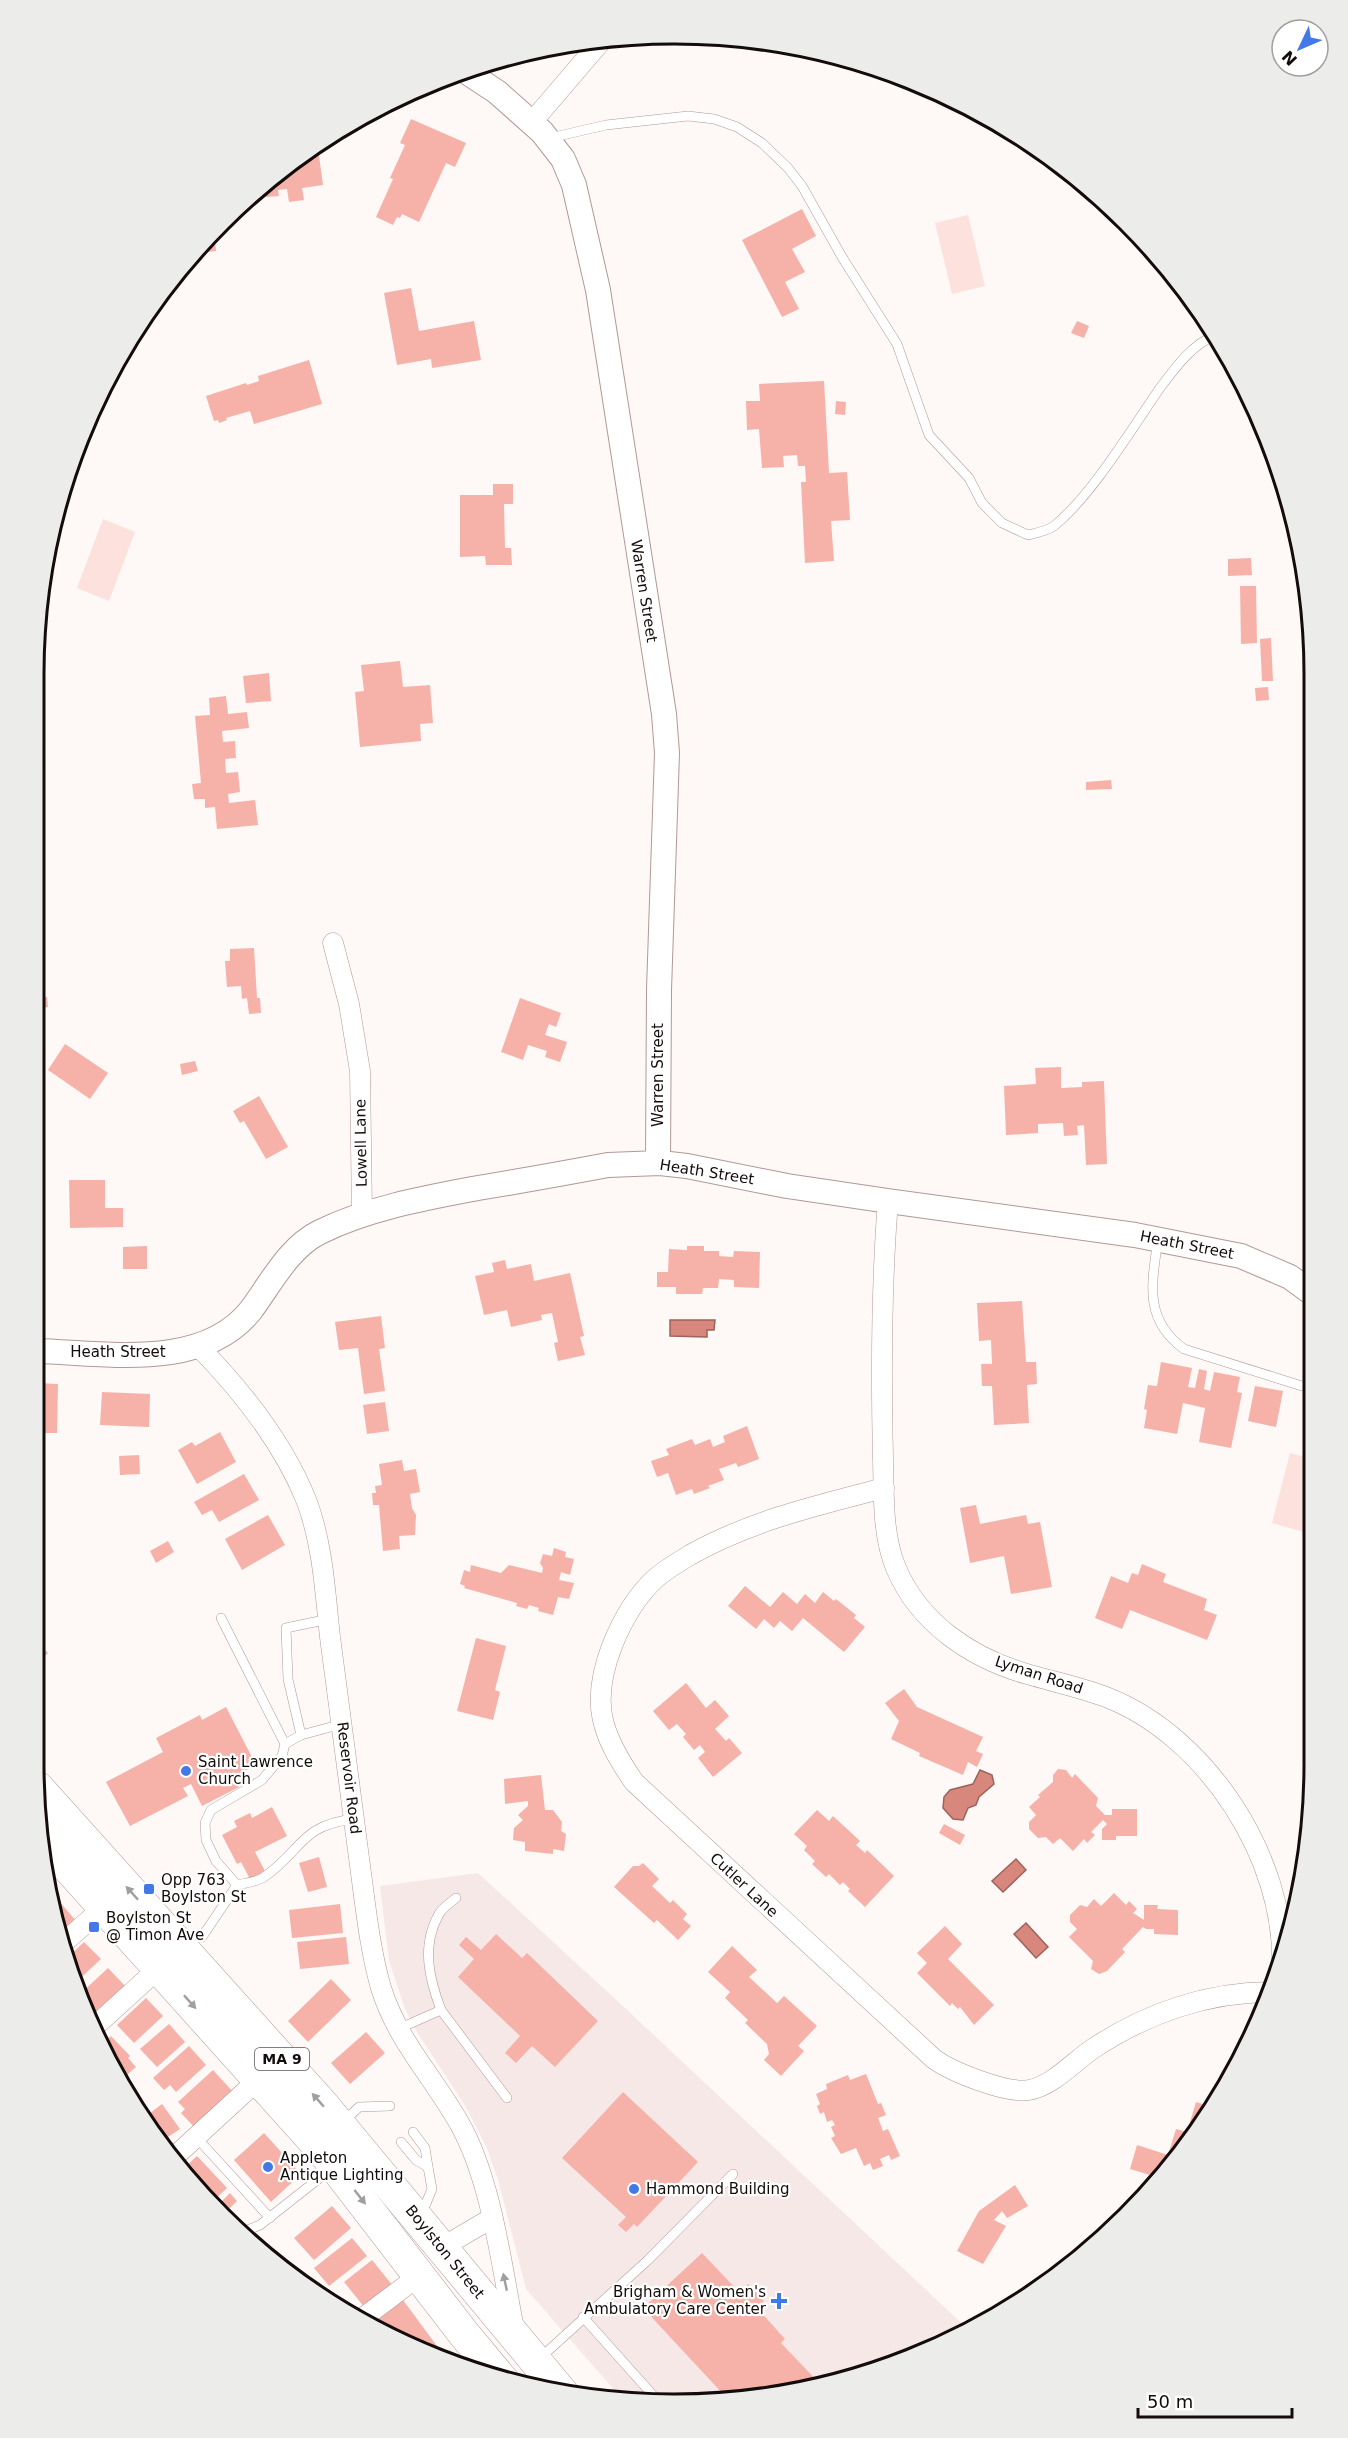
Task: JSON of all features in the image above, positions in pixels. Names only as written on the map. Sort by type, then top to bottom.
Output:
[{"type":"highway","name":"Boylston Street","points":[[45,1796],[339,2125],[552,2382]]},
{"type":"highway","name":"MA 9","points":[[49,1845],[335,2166],[492,2367]]},
{"type":"street","points":[[540,130],[596,49]]},
{"type":"street","name":"Warren Street","points":[[473,76],[497,92],[540,130],[569,170],[596,282],[665,724],[667,793],[659,990],[658,1163]]},
{"type":"street","name":"Lowell Lane","points":[[333,943],[349,1004],[360,1071],[363,1215]]},
{"type":"street","name":"Heath Street","points":[[44,1351],[138,1354],[171,1353],[199,1347],[219,1339],[239,1324],[299,1248],[317,1233],[363,1215],[431,1197],[608,1165],[658,1163],[687,1166],[787,1186],[1158,1239],[1241,1256],[1290,1277],[1304,1287]]},
{"type":"street","name":"Lyman Road","points":[[888,1201],[880,1371],[884,1488],[889,1547],[896,1569],[919,1606],[941,1630],[965,1647],[1000,1665],[1108,1698],[1138,1713],[1163,1731],[1211,1777],[1234,1806],[1270,1883],[1279,1917],[1280,1936]]},
{"type":"street","name":"Reservoir Road","points":[[199,1347],[226,1374],[257,1414],[285,1458],[307,1502],[323,1558],[328,1619],[354,1819],[375,1961],[381,1986],[398,2030],[463,2131],[473,2154],[526,2350]]},
{"type":"street","name":"Cutler Lane","points":[[884,1488],[789,1513],[722,1538],[676,1563],[657,1577],[642,1593],[615,1637],[601,1676],[600,1697],[600,1710],[608,1739],[634,1782],[934,2059],[957,2073],[1014,2089],[1030,2090],[1048,2082],[1086,2053],[1137,2022],[1198,2001],[1262,1992]]},
{"type":"street","points":[[68,1938],[104,1907]]},
{"type":"street","points":[[99,2022],[159,1968]]},
{"type":"street","points":[[178,2153],[259,2079]]},
{"type":"street","points":[[441,2248],[492,2218]]},
{"type":"street","points":[[367,2314],[420,2276]]},
{"type":"lane","points":[[540,130],[606,125],[682,115],[726,123],[737,127],[762,143],[788,168],[802,186],[842,257],[897,344],[928,435],[969,478],[982,503],[1002,523],[1028,535],[1052,528],[1069,511],[1093,484],[1174,368],[1207,339]]},
{"type":"lane","points":[[1158,1239],[1151,1288],[1158,1320],[1168,1338],[1184,1348],[1304,1386]]},
{"type":"lane","points":[[221,1618],[285,1744],[282,1756],[262,1780],[211,1810],[205,1823],[206,1840],[216,1861],[237,1886]]},
{"type":"lane","points":[[301,1735],[288,1679],[286,1628],[328,1619]]},
{"type":"lane","points":[[285,1744],[301,1735],[342,1724]]},
{"type":"lane","points":[[202,1936],[237,1886],[263,1878],[313,1830],[332,1821],[354,1819]]},
{"type":"lane","points":[[456,1898],[439,1912],[428,1943],[430,1983],[441,2010],[507,2098]]},
{"type":"lane","points":[[398,2030],[441,2010]]},
{"type":"lane","points":[[371,2106],[379,2116]]},
{"type":"lane","points":[[339,2125],[359,2107],[390,2106]]},
{"type":"lane","points":[[412,2132],[425,2148],[432,2189],[419,2221]]},
{"type":"lane","points":[[196,2137],[270,2218]]},
{"type":"lane","points":[[401,2142],[416,2160],[428,2167]]},
{"type":"lane","points":[[249,2229],[270,2218],[335,2166]]},
{"type":"lane","points":[[526,2350],[583,2317],[648,2260],[733,2174]]},
{"type":"lane","points":[[583,2317],[651,2393]]},
{"type":"shaded area","points":[[968,215],[985,286],[952,294],[935,223]]},
{"type":"shaded area","points":[[103,519],[135,532],[109,601],[77,588]]},
{"type":"shaded area","points":[[670,1320],[715,1320],[714,1330],[707,1330],[707,1337],[670,1336]]},
{"type":"shaded area","points":[[1290,1453],[1304,1457],[1304,1532],[1272,1523]]},
{"type":"shaded area","points":[[980,1770],[992,1775],[994,1784],[979,1797],[976,1805],[968,1808],[963,1820],[953,1819],[943,1808],[944,1797],[950,1790],[973,1784]]},
{"type":"shaded area","points":[[1016,1859],[1026,1870],[1003,1892],[992,1881]]},
{"type":"shaded area","points":[[478,1873],[963,2324],[915,2347],[877,2361],[797,2382],[715,2393],[616,2391],[526,2289],[499,2183],[487,2148],[466,2107],[415,2029],[404,2006],[389,1960],[380,1886]]},
{"type":"shaded area","points":[[1026,1923],[1048,1947],[1036,1958],[1014,1934]]},
{"type":"building","points":[[411,119],[466,143],[455,167],[446,163],[419,222],[402,214],[400,218],[397,217],[393,225],[376,217],[393,179],[390,178],[405,145],[400,143]]},
{"type":"building","points":[[319,154],[323,185],[302,188],[304,200],[289,202],[287,189],[278,190],[279,196],[266,197],[266,194]]},
{"type":"building","points":[[802,209],[816,236],[792,249],[805,272],[785,282],[799,309],[782,317],[742,240]]},
{"type":"building","points":[[215,242],[216,251],[207,251]]},
{"type":"building","points":[[411,288],[419,331],[474,321],[481,360],[432,368],[431,359],[397,365],[384,293]]},
{"type":"building","points":[[1077,321],[1089,326],[1084,338],[1071,333]]},
{"type":"building","points":[[309,360],[322,404],[254,424],[250,411],[226,418],[227,420],[219,423],[218,420],[214,421],[206,396],[259,381],[258,376]]},
{"type":"building","points":[[824,381],[829,473],[847,472],[850,520],[831,521],[834,561],[805,563],[801,482],[806,482],[805,466],[798,466],[797,455],[783,456],[784,467],[762,468],[759,429],[747,430],[746,401],[760,401],[759,384]]},
{"type":"building","points":[[836,401],[846,402],[845,415],[835,414]]},
{"type":"building","points":[[493,484],[513,484],[513,504],[504,504],[505,548],[511,548],[512,565],[486,565],[485,556],[460,557],[460,495],[493,495]]},
{"type":"building","points":[[1251,558],[1252,575],[1228,576],[1228,559]]},
{"type":"building","points":[[1240,586],[1256,586],[1257,643],[1241,644]]},
{"type":"building","points":[[1271,638],[1273,681],[1262,681],[1260,639]]},
{"type":"building","points":[[400,661],[403,687],[430,685],[433,723],[420,724],[421,741],[360,747],[355,692],[364,691],[361,665]]},
{"type":"building","points":[[269,673],[271,701],[246,703],[243,676]]},
{"type":"building","points":[[1268,687],[1269,700],[1256,701],[1255,688]]},
{"type":"building","points":[[226,696],[228,714],[247,712],[249,728],[222,731],[223,742],[235,741],[236,758],[225,759],[226,773],[238,772],[240,792],[228,794],[229,803],[255,800],[258,825],[217,829],[215,807],[205,808],[205,799],[194,799],[192,784],[201,783],[195,716],[210,715],[209,698]]},
{"type":"building","points":[[1111,780],[1112,789],[1086,790],[1086,782]]},
{"type":"building","points":[[254,948],[257,998],[260,998],[261,1013],[249,1014],[247,998],[242,999],[241,986],[227,987],[225,961],[230,961],[230,949]]},
{"type":"building","points":[[44,997],[47,997],[48,1007],[44,1008]]},
{"type":"building","points":[[520,998],[561,1013],[556,1027],[549,1024],[545,1035],[567,1042],[560,1062],[545,1057],[547,1051],[528,1045],[523,1060],[501,1052]]},
{"type":"building","points":[[65,1044],[108,1073],[90,1099],[48,1070]]},
{"type":"building","points":[[195,1061],[198,1071],[182,1075],[180,1064]]},
{"type":"building","points":[[1061,1067],[1061,1088],[1082,1087],[1082,1082],[1104,1081],[1107,1164],[1086,1165],[1084,1125],[1077,1126],[1078,1135],[1064,1136],[1063,1123],[1038,1124],[1038,1133],[1006,1135],[1004,1086],[1036,1084],[1035,1068]]},
{"type":"building","points":[[259,1096],[288,1147],[266,1159],[244,1121],[240,1123],[233,1111]]},
{"type":"building","points":[[69,1180],[105,1180],[105,1208],[123,1208],[123,1227],[70,1228]]},
{"type":"building","points":[[147,1246],[147,1269],[123,1269],[123,1247]]},
{"type":"building","points":[[687,1246],[704,1246],[704,1251],[719,1251],[719,1256],[733,1257],[734,1251],[760,1252],[759,1288],[734,1287],[734,1280],[719,1279],[718,1288],[703,1288],[702,1294],[676,1294],[676,1287],[657,1287],[657,1272],[668,1272],[669,1249],[687,1250]]},
{"type":"building","points":[[505,1260],[507,1269],[531,1264],[534,1281],[570,1273],[584,1336],[580,1337],[585,1355],[558,1361],[554,1343],[558,1342],[552,1313],[541,1315],[542,1320],[511,1327],[507,1310],[484,1315],[475,1276],[494,1272],[492,1263]]},
{"type":"building","points":[[1022,1301],[1026,1362],[1036,1362],[1037,1384],[1027,1385],[1029,1423],[994,1425],[992,1386],[982,1386],[981,1364],[992,1364],[991,1340],[979,1341],[977,1303]]},
{"type":"building","points":[[381,1316],[385,1348],[379,1349],[385,1391],[364,1394],[358,1348],[339,1350],[335,1322]]},
{"type":"building","points":[[1161,1362],[1192,1368],[1188,1387],[1195,1388],[1199,1369],[1207,1371],[1204,1389],[1210,1391],[1214,1372],[1240,1377],[1237,1392],[1242,1393],[1231,1448],[1199,1442],[1205,1408],[1183,1403],[1177,1434],[1144,1428],[1148,1385],[1157,1386]]},
{"type":"building","points":[[44,1383],[58,1384],[57,1433],[44,1433]]},
{"type":"building","points":[[1255,1386],[1283,1391],[1276,1427],[1248,1421]]},
{"type":"building","points":[[102,1392],[150,1394],[149,1427],[100,1425]]},
{"type":"building","points":[[385,1402],[389,1431],[367,1434],[363,1405]]},
{"type":"building","points":[[747,1426],[759,1459],[738,1467],[736,1463],[719,1469],[724,1480],[708,1486],[710,1488],[694,1494],[692,1489],[676,1495],[668,1473],[657,1477],[651,1461],[669,1455],[666,1449],[692,1439],[695,1445],[710,1439],[713,1447],[725,1442],[723,1436]]},
{"type":"building","points":[[220,1432],[236,1462],[197,1484],[178,1450],[192,1442],[195,1446]]},
{"type":"building","points":[[139,1455],[140,1474],[120,1475],[119,1456]]},
{"type":"building","points":[[402,1460],[404,1471],[416,1469],[420,1492],[410,1494],[412,1508],[416,1515],[415,1535],[399,1536],[400,1549],[383,1551],[379,1505],[373,1505],[372,1493],[376,1493],[375,1486],[382,1485],[379,1464]]},
{"type":"building","points":[[244,1474],[259,1500],[219,1522],[212,1510],[202,1515],[194,1502]]},
{"type":"building","points":[[976,1505],[980,1524],[1026,1515],[1028,1524],[1040,1522],[1052,1587],[1011,1594],[1004,1556],[970,1563],[960,1508]]},
{"type":"building","points":[[268,1515],[285,1545],[242,1570],[225,1539]]},
{"type":"building","points":[[168,1541],[174,1552],[156,1563],[150,1551]]},
{"type":"building","points":[[554,1548],[566,1552],[565,1557],[574,1559],[570,1575],[561,1572],[559,1580],[574,1583],[569,1599],[558,1597],[553,1615],[538,1611],[539,1608],[529,1605],[527,1609],[516,1606],[517,1603],[464,1588],[465,1586],[460,1584],[464,1570],[470,1572],[471,1565],[501,1573],[509,1565],[542,1573],[543,1568],[540,1563],[543,1554],[552,1556]]},
{"type":"building","points":[[1142,1564],[1166,1574],[1163,1582],[1207,1599],[1204,1610],[1217,1615],[1207,1640],[1130,1610],[1122,1629],[1095,1618],[1111,1576],[1128,1583],[1132,1573],[1138,1575]]},
{"type":"building","points":[[745,1586],[770,1607],[783,1592],[797,1604],[805,1594],[815,1603],[823,1592],[856,1615],[854,1618],[865,1627],[844,1652],[803,1618],[792,1631],[780,1621],[774,1628],[764,1619],[756,1629],[728,1606]]},
{"type":"building","points":[[476,1638],[506,1646],[495,1690],[500,1692],[493,1720],[457,1711]]},
{"type":"building","points":[[686,1683],[706,1708],[715,1700],[729,1716],[715,1729],[726,1741],[729,1738],[742,1753],[713,1777],[698,1758],[705,1752],[700,1745],[694,1750],[683,1737],[686,1734],[677,1724],[669,1730],[653,1711]]},
{"type":"building","points":[[904,1689],[917,1707],[983,1737],[976,1751],[983,1754],[977,1767],[968,1762],[963,1775],[919,1756],[920,1753],[891,1739],[899,1721],[885,1703]]},
{"type":"building","name":"Saint Lawrence Church","points":[[226,1707],[256,1765],[234,1777],[239,1787],[202,1806],[191,1784],[183,1788],[188,1796],[130,1826],[106,1782],[163,1752],[156,1738],[200,1715],[202,1720]]},
{"type":"building","points":[[1058,1769],[1066,1770],[1072,1778],[1075,1774],[1098,1798],[1096,1806],[1105,1815],[1112,1815],[1112,1809],[1137,1809],[1137,1836],[1116,1836],[1116,1840],[1102,1840],[1102,1829],[1107,1824],[1103,1820],[1091,1832],[1095,1835],[1087,1843],[1084,1839],[1073,1851],[1060,1838],[1053,1844],[1046,1837],[1038,1838],[1029,1829],[1029,1822],[1036,1815],[1029,1807],[1040,1797],[1038,1795],[1053,1782],[1053,1775]]},
{"type":"building","points":[[541,1775],[545,1810],[553,1810],[562,1822],[561,1831],[566,1834],[564,1851],[553,1849],[553,1854],[525,1851],[525,1842],[513,1840],[514,1828],[523,1820],[518,1815],[528,1806],[528,1801],[505,1804],[504,1779]]},
{"type":"building","points":[[272,1807],[287,1836],[255,1852],[265,1871],[250,1879],[241,1862],[237,1864],[222,1835],[237,1827],[234,1821],[250,1813],[252,1818]]},
{"type":"building","points":[[817,1810],[829,1821],[833,1816],[860,1841],[856,1845],[865,1853],[867,1850],[894,1876],[865,1907],[848,1891],[850,1889],[843,1882],[840,1885],[829,1874],[826,1877],[812,1864],[815,1861],[804,1850],[807,1846],[794,1834]]},
{"type":"building","points":[[944,1824],[965,1835],[960,1845],[939,1833]]},
{"type":"building","points":[[319,1857],[327,1887],[308,1892],[299,1863]]},
{"type":"building","points":[[643,1863],[659,1879],[652,1886],[670,1903],[673,1900],[687,1914],[683,1919],[691,1926],[678,1940],[657,1920],[654,1923],[614,1887],[633,1866]]},
{"type":"building","points":[[1114,1893],[1126,1905],[1129,1901],[1137,1909],[1133,1913],[1144,1920],[1144,1905],[1158,1905],[1157,1909],[1178,1910],[1178,1935],[1154,1934],[1154,1929],[1143,1927],[1122,1949],[1125,1952],[1107,1971],[1099,1974],[1091,1969],[1093,1961],[1069,1937],[1077,1929],[1070,1922],[1070,1915],[1080,1905],[1087,1907],[1094,1899],[1101,1906]]},
{"type":"building","points":[[59,1901],[77,1922],[66,1931]]},
{"type":"building","points":[[340,1904],[343,1933],[292,1938],[289,1910]]},
{"type":"building","points":[[945,1926],[962,1944],[948,1959],[994,2005],[974,2025],[960,2007],[958,2009],[952,2003],[950,2006],[917,1973],[927,1963],[917,1953]]},
{"type":"building","points":[[496,1934],[522,1958],[527,1953],[598,2021],[555,2067],[532,2046],[516,2063],[505,2053],[520,2036],[458,1977],[474,1959],[459,1945],[466,1937],[481,1950]]},
{"type":"building","points":[[346,1937],[349,1964],[300,1969],[297,1942]]},
{"type":"building","points":[[84,1942],[101,1959],[81,1978],[73,1953]]},
{"type":"building","points":[[732,1946],[757,1970],[749,1977],[777,2003],[784,1996],[817,2026],[798,2046],[804,2051],[781,2076],[764,2060],[769,2054],[767,2044],[745,2023],[748,2020],[725,1998],[730,1992],[708,1972]]},
{"type":"building","points":[[108,1968],[125,1986],[95,2014],[85,1989]]},
{"type":"building","points":[[331,1979],[351,2000],[308,2042],[288,2021]]},
{"type":"building","points":[[146,1998],[163,2016],[134,2043],[117,2025]]},
{"type":"building","points":[[169,2024],[185,2042],[157,2067],[140,2049]]},
{"type":"building","points":[[366,2032],[385,2053],[350,2084],[331,2063]]},
{"type":"building","points":[[104,2034],[109,2038],[111,2036],[130,2056],[128,2058],[136,2067],[126,2076]]},
{"type":"building","points":[[189,2046],[206,2065],[176,2092],[170,2085],[164,2090],[153,2078]]},
{"type":"building","points":[[213,2070],[234,2093],[195,2128],[181,2113],[185,2109],[178,2102]]},
{"type":"building","points":[[866,2074],[878,2104],[881,2103],[886,2115],[878,2118],[883,2131],[888,2129],[900,2156],[891,2160],[889,2155],[880,2159],[883,2166],[873,2170],[870,2163],[864,2166],[856,2148],[841,2154],[831,2138],[835,2136],[831,2127],[835,2125],[832,2120],[827,2122],[824,2112],[820,2114],[817,2106],[820,2104],[816,2094],[827,2089],[826,2084],[848,2075],[850,2080]]},
{"type":"building","name":"Hammond Building","points":[[623,2092],[698,2162],[637,2227],[634,2224],[626,2232],[618,2225],[626,2217],[562,2158]]},
{"type":"building","points":[[1196,2102],[1204,2104],[1198,2114],[1188,2128]]},
{"type":"building","points":[[162,2104],[180,2129],[167,2138],[150,2113]]},
{"type":"building","points":[[1176,2129],[1186,2132],[1174,2148],[1152,2175],[1130,2169],[1137,2145],[1168,2155]]},
{"type":"building","name":"Appleton Antique Lighting","points":[[264,2133],[301,2174],[271,2202],[234,2160]]},
{"type":"building","points":[[197,2156],[227,2188],[217,2198],[188,2165]]},
{"type":"building","points":[[1015,2185],[1028,2206],[1007,2218],[1002,2211],[994,2220],[1006,2226],[983,2264],[957,2251],[979,2211]]},
{"type":"building","points":[[230,2193],[237,2201],[228,2210],[221,2202]]},
{"type":"building","points":[[332,2206],[351,2228],[314,2260],[294,2238]]},
{"type":"building","points":[[352,2238],[367,2256],[329,2286],[314,2268]]},
{"type":"building","points":[[702,2253],[739,2292],[748,2284],[764,2301],[757,2308],[785,2339],[781,2343],[814,2378],[756,2389],[722,2392],[643,2308]]},
{"type":"building","points":[[372,2260],[393,2286],[365,2308],[344,2282]]},
{"type":"building","points":[[403,2300],[439,2349],[395,2329],[376,2319]]},
{"type":"place","name":"Saint Lawrence Church","points":[[186,1771]]},
{"type":"place","name":"Opp 763 Boylston St","points":[[149,1889]]},
{"type":"place","name":"Boylston St @ Timon Ave","points":[[94,1927]]},
{"type":"place","name":"Appleton Antique Lighting","points":[[268,2167]]},
{"type":"place","name":"Hammond Building","points":[[634,2189]]},
{"type":"place","name":"Brigham & Women's Ambulatory Care Center","points":[[779,2301]]}]
